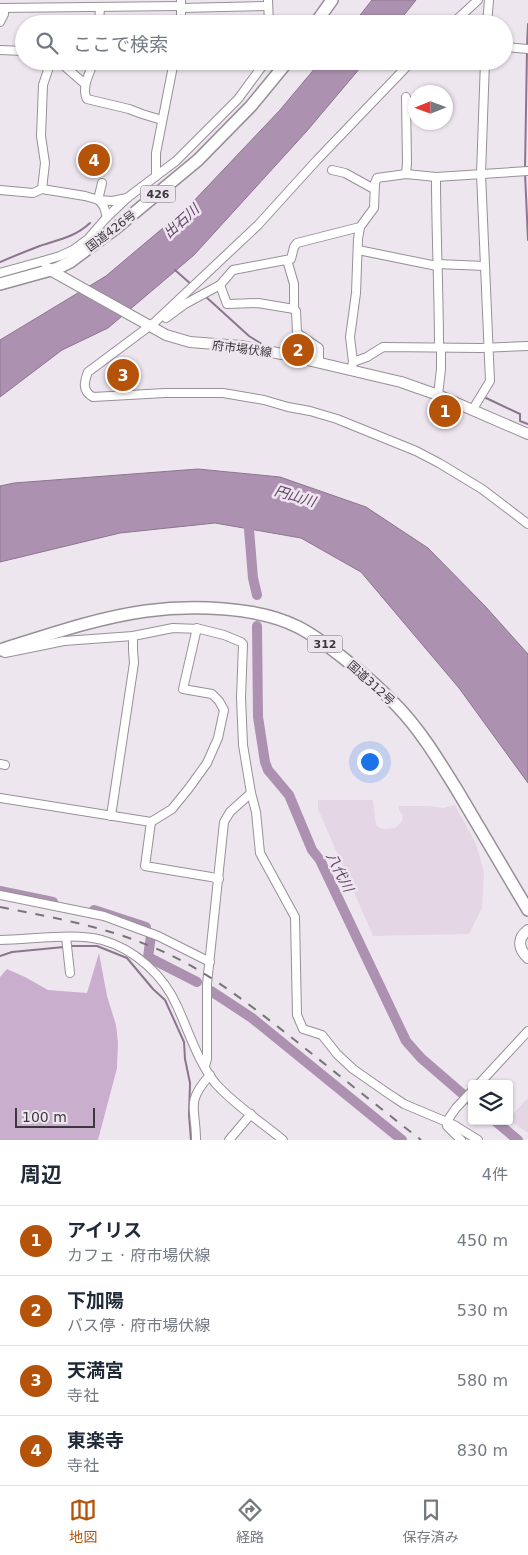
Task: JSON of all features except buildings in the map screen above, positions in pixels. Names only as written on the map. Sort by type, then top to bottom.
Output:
[{"type":"highway","points":[[321,15],[332,0]]},
{"type":"highway","name":"国道426号","points":[[0,284],[46,266],[70,262],[116,228],[198,160],[250,106],[280,70]]},
{"type":"highway","name":"国道312号","points":[[0,652],[94,621],[123,614],[160,609],[235,610],[259,614],[298,626],[358,669],[399,708],[443,768],[528,910]]},
{"type":"main road","name":"府市場伏線","points":[[46,266],[64,279],[166,334],[190,342],[241,346],[319,363],[352,366],[438,394],[528,434]]},
{"type":"main road","points":[[528,930],[521,937],[519,944],[521,951],[528,958]]},
{"type":"street","points":[[462,15],[478,0]]},
{"type":"street","points":[[487,15],[488,0]]},
{"type":"street","points":[[0,22],[4,14],[4,6],[268,3]]},
{"type":"street","points":[[513,47],[528,48]]},
{"type":"street","points":[[0,50],[15,51]]},
{"type":"street","points":[[42,189],[44,163],[41,136],[43,85],[49,70]]},
{"type":"street","points":[[69,70],[85,84]]},
{"type":"street","points":[[90,70],[85,84],[85,96],[87,99],[129,109],[162,120]]},
{"type":"street","points":[[156,176],[156,153],[172,70]]},
{"type":"street","points":[[0,274],[46,266],[88,239],[127,198],[184,154],[238,99],[259,70]]},
{"type":"street","points":[[403,70],[258,225],[150,324],[88,372],[84,384],[89,395],[93,397],[165,393],[223,393],[264,400],[336,419],[416,451],[472,482],[528,524]]},
{"type":"street","points":[[473,409],[490,381],[481,174],[485,70]]},
{"type":"street","points":[[406,96],[406,174]]},
{"type":"street","points":[[332,170],[346,173],[374,189]]},
{"type":"street","points":[[528,171],[436,178],[406,174],[377,178],[374,189],[374,208],[360,227],[350,337],[352,366],[382,347],[407,349],[528,346]]},
{"type":"street","points":[[436,178],[441,369],[438,394]]},
{"type":"street","points":[[98,200],[102,183]]},
{"type":"street","points":[[0,190],[33,193],[42,189],[98,200],[127,198]]},
{"type":"street","points":[[98,200],[104,207],[107,217]]},
{"type":"street","points":[[150,324],[162,321],[185,304],[220,285],[233,270],[291,259],[297,243],[360,227]]},
{"type":"street","points":[[358,250],[437,265],[485,266]]},
{"type":"street","points":[[288,260],[294,284],[294,309],[296,311],[297,333],[319,348],[319,363]]},
{"type":"street","points":[[220,285],[227,304],[258,303],[294,309]]},
{"type":"street","points":[[0,652],[64,641],[134,636],[173,628],[197,628],[234,638],[242,644],[241,698],[243,746],[256,812],[260,853],[295,917],[299,1024],[303,1029],[322,1035],[337,1054],[353,1069],[404,1104],[447,1121],[478,1140]]},
{"type":"street","points":[[0,798],[151,822],[172,809],[206,763],[218,738],[224,710],[212,694],[182,689],[197,628]]},
{"type":"street","points":[[111,816],[134,663],[132,650],[134,636]]},
{"type":"street","points":[[204,1066],[207,1059],[207,984],[224,822],[230,812],[251,793]]},
{"type":"street","points":[[151,822],[145,866],[219,879]]},
{"type":"street","points":[[0,895],[104,916],[158,936],[210,962]]},
{"type":"street","points":[[0,940],[43,937],[102,940],[134,956],[168,987],[204,1066],[210,1075],[225,1092],[283,1140]]},
{"type":"street","points":[[66,937],[70,973]]},
{"type":"street","points":[[483,1080],[528,1031]]},
{"type":"street","points":[[196,1140],[193,1103],[200,1086],[210,1075]]},
{"type":"street","points":[[461,1140],[447,1126],[447,1121],[468,1095]]},
{"type":"street","points":[[229,1140],[251,1114]]},
{"type":"shaded area","points":[[318,800],[373,800],[376,825],[382,829],[395,828],[402,821],[403,815],[399,810],[399,806],[443,808],[455,805],[476,844],[484,872],[482,908],[469,934],[373,936],[318,809]]},
{"type":"shaded area","points":[[99,953],[107,996],[116,1025],[118,1042],[117,1068],[98,1140],[0,1140],[0,977],[7,969],[48,990],[87,993]]},
{"type":"shaded area","points":[[528,1098],[528,1133],[513,1123],[513,1114]]},
{"type":"water","points":[[372,0],[416,0],[404,15],[360,15]]},
{"type":"water","name":"出石川","points":[[313,70],[358,70],[306,132],[194,255],[108,328],[62,350],[0,397],[0,340],[106,276],[189,206],[280,110]]},
{"type":"water","name":"円山川","points":[[198,469],[280,477],[366,507],[428,548],[485,606],[528,654],[528,783],[459,688],[361,572],[301,538],[215,523],[120,533],[0,562],[0,486],[14,483]]},
{"type":"waterway","points":[[527,46],[528,24]]},
{"type":"waterway","points":[[525,168],[527,50]]},
{"type":"waterway","points":[[525,173],[528,240]]},
{"type":"waterway","points":[[0,262],[65,238],[78,232],[90,223]]},
{"type":"waterway","points":[[175,270],[192,285]]},
{"type":"waterway","points":[[205,296],[249,336],[265,346]]},
{"type":"waterway","points":[[484,397],[520,414],[520,421],[528,424]]},
{"type":"waterway","name":"八代川","points":[[248,517],[253,578],[257,595]]},
{"type":"waterway","name":"八代川","points":[[257,626],[258,717],[268,770],[289,795],[312,850],[320,860],[406,1041],[421,1058],[468,1099]]},
{"type":"waterway","points":[[0,891],[53,902]]},
{"type":"waterway","points":[[94,910],[146,927]]},
{"type":"waterway","points":[[151,936],[148,957],[197,982]]},
{"type":"waterway","points":[[69,946],[97,946],[127,958],[153,989],[165,1000],[184,1042],[190,1083],[189,1115],[191,1140]]},
{"type":"waterway","points":[[0,956],[12,952],[64,947]]},
{"type":"waterway","points":[[211,991],[252,1018],[402,1140]]},
{"type":"waterway","name":"八代川","points":[[500,1125],[518,1140]]},
{"type":"railway","points":[[0,907],[38,914],[113,933],[150,946],[190,965],[262,1014],[421,1140]]},
{"type":"place","name":"東楽寺","points":[[94,160]]},
{"type":"place","name":"下加陽","points":[[298,350]]},
{"type":"place","name":"天満宮","points":[[123,375]]},
{"type":"place","name":"アイリス","points":[[445,411]]}]
